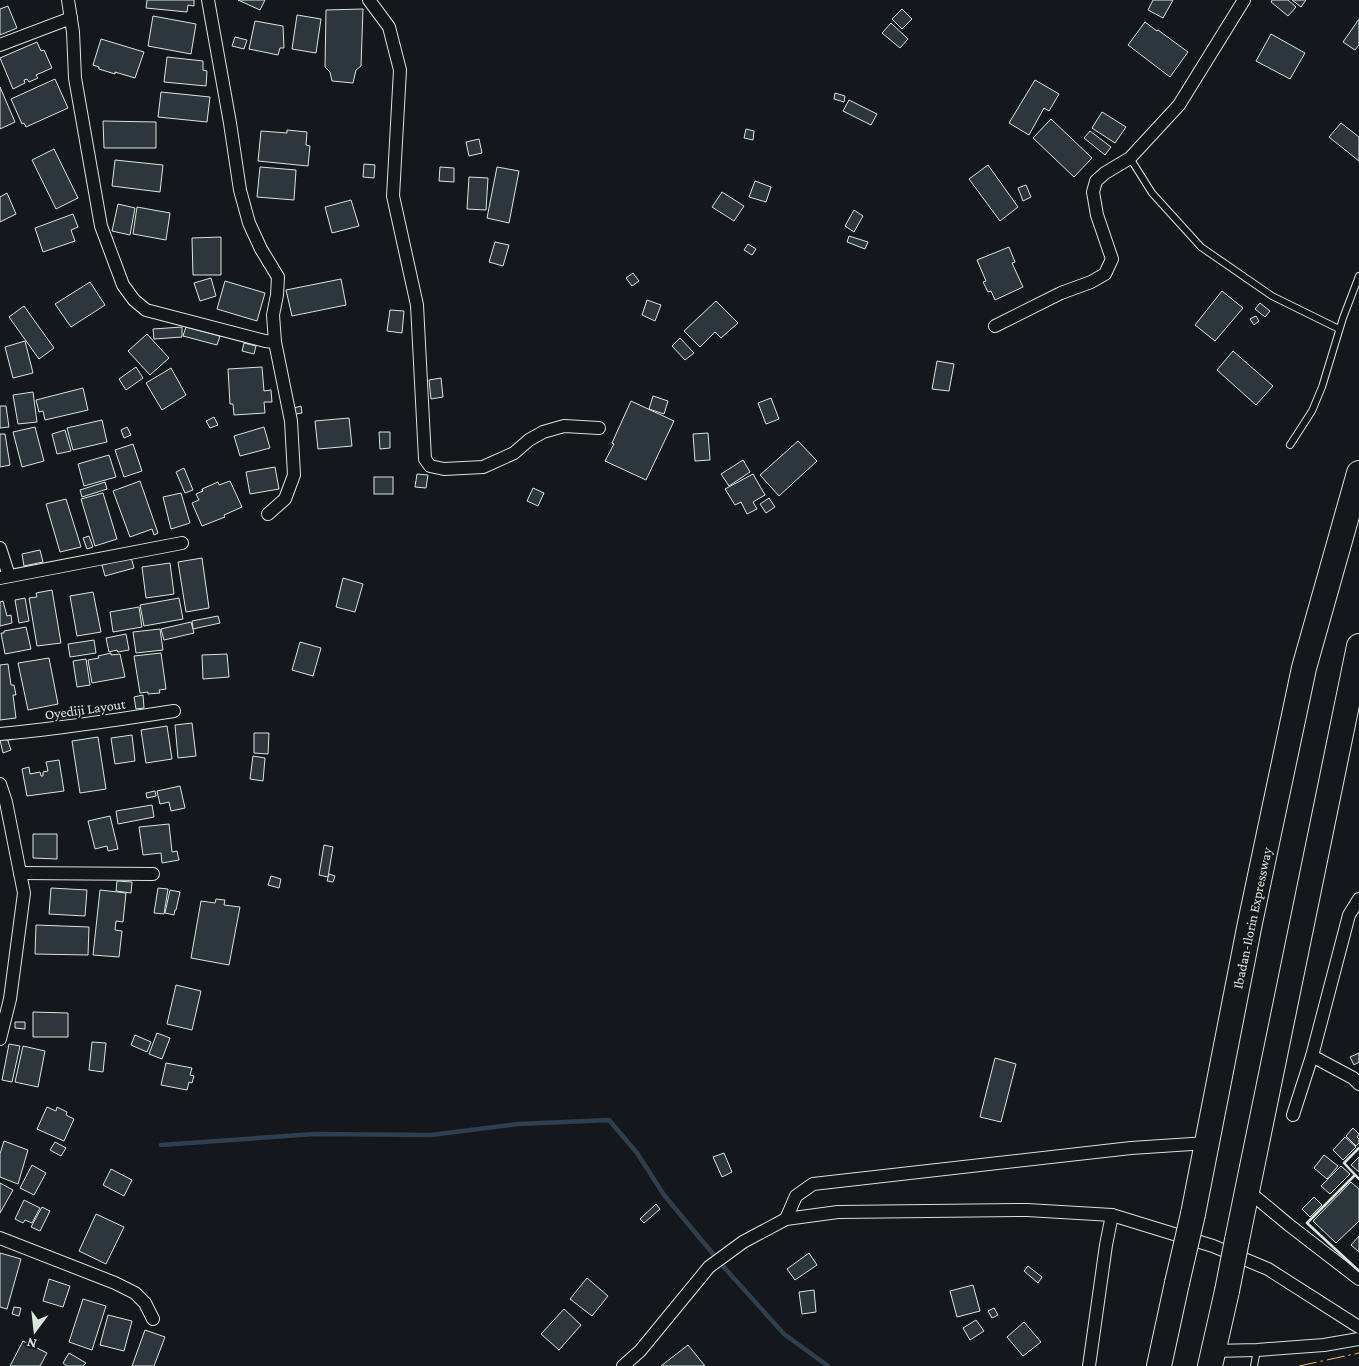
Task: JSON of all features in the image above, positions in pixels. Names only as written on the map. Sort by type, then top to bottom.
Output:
[{"type":"highway","name":"Ibadan-Ilorin Expressway","points":[[1160,1366],[1193,1214],[1250,923],[1304,668],[1359,473]]},
{"type":"highway","points":[[1211,1358],[1227,1291],[1359,646]]},
{"type":"street","points":[[68,0],[75,78],[101,226],[122,285],[134,300],[146,310],[274,342]]},
{"type":"street","points":[[208,0],[240,190],[249,223],[260,249],[278,277],[273,315],[274,342],[291,421],[294,475],[285,499],[268,514]]},
{"type":"street","points":[[369,0],[389,26],[400,70],[393,196],[417,305],[425,459],[430,466],[444,469],[483,467],[514,453],[529,440],[543,432],[564,426],[599,428]]},
{"type":"street","points":[[995,326],[1061,293],[1092,282],[1105,274],[1112,259],[1097,216],[1093,192],[1096,181],[1105,173],[1130,158],[1179,105],[1244,0]]},
{"type":"street","points":[[0,45],[71,18]]},
{"type":"street","points":[[0,548],[5,577],[182,543]]},
{"type":"street","name":"Oyediji Layout","points":[[0,734],[121,720],[174,711]]},
{"type":"street","points":[[0,784],[6,802],[24,893],[10,999],[0,1039]]},
{"type":"street","points":[[20,873],[153,874]]},
{"type":"street","points":[[1293,1115],[1312,1056],[1349,914],[1359,900]]},
{"type":"street","points":[[1312,1056],[1357,1079]]},
{"type":"street","points":[[786,1219],[796,1196],[813,1184],[1130,1148],[1206,1143]]},
{"type":"street","points":[[1247,1190],[1359,1279]]},
{"type":"street","points":[[622,1366],[640,1351],[709,1268],[743,1242],[786,1219],[838,1212],[1027,1210],[1112,1215],[1213,1246],[1268,1269],[1359,1328]]},
{"type":"street","points":[[1089,1366],[1112,1215]]},
{"type":"street","points":[[0,1238],[115,1283],[135,1293],[145,1303],[153,1319]]},
{"type":"street","points":[[1211,1358],[1257,1350],[1324,1345],[1359,1339]]},
{"type":"lane","points":[[1130,158],[1152,193],[1201,247],[1272,296],[1339,329]]},
{"type":"lane","points":[[1290,444],[1312,411],[1322,388],[1339,329],[1359,276]]},
{"type":"lane","points":[[1254,1366],[1257,1350]]},
{"type":"building","points":[[147,0],[194,0],[194,6],[188,5],[187,12],[146,8]]},
{"type":"building","points":[[238,0],[265,0],[260,10]]},
{"type":"building","points":[[1153,0],[1173,0],[1163,18],[1148,10]]},
{"type":"building","points":[[1272,0],[1288,0],[1296,7],[1288,16],[1271,2]]},
{"type":"building","points":[[1292,0],[1306,0],[1301,7]]},
{"type":"building","points":[[8,6],[17,28],[0,35],[0,9]]},
{"type":"building","points":[[363,9],[361,66],[356,70],[353,83],[332,81],[330,72],[325,67],[326,10]]},
{"type":"building","points":[[902,9],[912,19],[902,29],[892,19]]},
{"type":"building","points":[[297,15],[321,19],[316,53],[292,49]]},
{"type":"building","points":[[153,16],[196,24],[191,54],[148,46]]},
{"type":"building","points":[[1359,19],[1359,45],[1355,50],[1343,42]]},
{"type":"building","points":[[255,21],[283,26],[284,48],[280,48],[278,55],[249,49]]},
{"type":"building","points":[[1145,22],[1188,52],[1170,77],[1128,45]]},
{"type":"building","points":[[891,23],[908,39],[900,48],[882,33]]},
{"type":"building","points":[[1271,34],[1305,53],[1290,79],[1256,61]]},
{"type":"building","points":[[235,37],[247,40],[244,49],[232,46]]},
{"type":"building","points":[[101,39],[144,52],[135,78],[115,72],[115,74],[93,65]]},
{"type":"building","points":[[37,42],[41,51],[44,50],[52,68],[36,75],[38,78],[29,82],[27,79],[24,80],[25,83],[13,89],[0,58]]},
{"type":"building","points":[[167,57],[203,61],[203,70],[207,71],[206,86],[164,82]]},
{"type":"building","points":[[55,79],[68,108],[26,127],[24,123],[22,124],[11,99]]},
{"type":"building","points":[[1035,80],[1059,94],[1049,111],[1044,108],[1029,135],[1009,123]]},
{"type":"building","points":[[0,87],[15,122],[0,129]]},
{"type":"building","points":[[161,92],[210,97],[207,122],[158,117]]},
{"type":"building","points":[[835,93],[845,96],[844,102],[834,99]]},
{"type":"building","points":[[849,100],[877,114],[871,125],[843,111]]},
{"type":"building","points":[[1102,112],[1126,127],[1115,143],[1092,128]]},
{"type":"building","points":[[1051,119],[1092,158],[1074,177],[1033,138]]},
{"type":"building","points":[[103,121],[156,122],[156,148],[104,148]]},
{"type":"building","points":[[1341,123],[1359,137],[1359,161],[1329,137]]},
{"type":"building","points":[[746,129],[754,131],[753,140],[744,138]]},
{"type":"building","points":[[287,130],[307,132],[306,145],[310,146],[308,166],[258,161],[261,131],[287,133]]},
{"type":"building","points":[[1090,131],[1111,147],[1105,155],[1084,138]]},
{"type":"building","points":[[479,139],[482,153],[469,156],[466,142]]},
{"type":"building","points":[[54,149],[78,198],[56,209],[32,160]]},
{"type":"building","points":[[115,160],[163,165],[160,192],[112,186]]},
{"type":"building","points":[[364,164],[375,165],[374,178],[363,177]]},
{"type":"building","points":[[988,165],[1018,207],[1000,221],[969,179]]},
{"type":"building","points":[[260,167],[296,170],[294,200],[257,197]]},
{"type":"building","points":[[440,167],[454,168],[454,182],[439,181]]},
{"type":"building","points":[[497,167],[519,171],[509,223],[487,218]]},
{"type":"building","points":[[469,177],[488,178],[486,210],[467,209]]},
{"type":"building","points":[[755,181],[771,187],[766,202],[749,197]]},
{"type":"building","points":[[1026,185],[1031,197],[1023,201],[1018,188]]},
{"type":"building","points":[[722,192],[744,206],[734,221],[712,207]]},
{"type":"building","points":[[7,193],[16,214],[0,222],[0,197]]},
{"type":"building","points":[[351,200],[359,226],[332,233],[325,207]]},
{"type":"building","points":[[118,204],[135,208],[130,235],[112,231]]},
{"type":"building","points":[[137,207],[170,213],[166,240],[133,234]]},
{"type":"building","points":[[854,210],[863,216],[854,232],[845,226]]},
{"type":"building","points":[[73,214],[78,227],[71,230],[75,241],[43,252],[35,228]]},
{"type":"building","points":[[849,236],[868,242],[865,249],[847,242]]},
{"type":"building","points":[[221,237],[221,275],[193,275],[192,238]]},
{"type":"building","points":[[495,242],[509,245],[503,266],[489,262]]},
{"type":"building","points":[[748,244],[756,249],[752,255],[744,250]]},
{"type":"building","points":[[1009,247],[1015,262],[1012,263],[1023,287],[995,300],[991,291],[988,292],[983,282],[986,281],[977,260]]},
{"type":"building","points":[[633,273],[639,281],[632,286],[626,278]]},
{"type":"building","points":[[211,278],[216,296],[200,301],[194,283]]},
{"type":"building","points":[[341,279],[346,305],[292,316],[286,290]]},
{"type":"building","points":[[225,281],[265,293],[257,321],[217,309]]},
{"type":"building","points":[[90,282],[105,305],[71,327],[55,304]]},
{"type":"building","points":[[1222,291],[1243,308],[1215,341],[1195,325]]},
{"type":"building","points":[[647,300],[661,305],[655,321],[642,315]]},
{"type":"building","points":[[716,301],[738,323],[721,338],[715,332],[700,347],[684,331]]},
{"type":"building","points":[[1260,303],[1270,311],[1265,317],[1255,309]]},
{"type":"building","points":[[24,306],[54,348],[39,359],[9,317]]},
{"type":"building","points":[[390,310],[404,311],[402,333],[387,331]]},
{"type":"building","points":[[1256,316],[1259,321],[1254,325],[1250,319]]},
{"type":"building","points":[[182,327],[182,337],[154,339],[153,329]]},
{"type":"building","points":[[186,327],[220,336],[217,345],[183,336]]},
{"type":"building","points":[[147,334],[169,358],[150,375],[128,351]]},
{"type":"building","points":[[680,338],[694,353],[685,360],[672,346]]},
{"type":"building","points":[[25,341],[33,373],[13,378],[5,347]]},
{"type":"building","points":[[244,343],[256,346],[254,354],[242,351]]},
{"type":"building","points":[[1233,351],[1273,386],[1256,405],[1217,370]]},
{"type":"building","points":[[937,361],[954,364],[949,391],[932,389]]},
{"type":"building","points":[[136,367],[143,378],[126,390],[119,379]]},
{"type":"building","points":[[262,367],[264,391],[271,390],[272,402],[264,402],[265,413],[234,415],[233,404],[230,404],[228,369]]},
{"type":"building","points":[[171,368],[186,395],[162,410],[146,383]]},
{"type":"building","points":[[441,378],[443,397],[431,399],[429,380]]},
{"type":"building","points":[[83,388],[88,410],[45,420],[43,411],[39,412],[36,400]]},
{"type":"building","points":[[33,392],[37,422],[18,424],[13,395]]},
{"type":"building","points":[[653,396],[668,401],[664,414],[649,409]]},
{"type":"building","points":[[771,398],[779,419],[766,424],[758,403]]},
{"type":"building","points":[[631,401],[674,421],[646,480],[605,461]]},
{"type":"building","points":[[0,406],[6,406],[9,427],[0,428]]},
{"type":"building","points":[[301,406],[302,413],[296,414],[294,408]]},
{"type":"building","points":[[214,417],[218,425],[210,428],[206,421]]},
{"type":"building","points":[[349,418],[352,446],[318,449],[315,421]]},
{"type":"building","points":[[102,420],[107,442],[73,450],[67,428]]},
{"type":"building","points":[[35,427],[44,461],[22,467],[13,432]]},
{"type":"building","points":[[127,427],[131,435],[124,438],[121,430]]},
{"type":"building","points":[[264,427],[270,448],[240,456],[234,436]]},
{"type":"building","points":[[65,430],[71,451],[57,454],[52,434]]},
{"type":"building","points":[[379,432],[390,432],[390,448],[380,449]]},
{"type":"building","points":[[708,433],[710,460],[695,461],[693,434]]},
{"type":"building","points":[[0,434],[5,434],[10,465],[0,467]]},
{"type":"building","points":[[798,441],[817,461],[779,496],[760,475]]},
{"type":"building","points":[[133,444],[142,471],[124,477],[115,450]]},
{"type":"building","points":[[109,455],[116,477],[84,486],[78,464]]},
{"type":"building","points":[[743,460],[750,472],[729,486],[721,474]]},
{"type":"building","points":[[275,467],[279,489],[250,494],[246,472]]},
{"type":"building","points":[[184,468],[193,490],[185,493],[176,472]]},
{"type":"building","points":[[417,474],[428,475],[426,488],[415,487]]},
{"type":"building","points":[[753,474],[765,495],[753,502],[757,509],[747,514],[741,502],[735,505],[725,489]]},
{"type":"building","points":[[374,477],[393,477],[393,494],[374,494]]},
{"type":"building","points":[[140,481],[158,533],[154,535],[152,529],[130,537],[113,491]]},
{"type":"building","points":[[230,481],[242,507],[224,515],[225,517],[202,526],[192,503],[199,500],[196,494],[203,491],[202,489],[218,482],[219,485]]},
{"type":"building","points":[[105,482],[107,489],[82,497],[80,490]]},
{"type":"building","points":[[533,488],[544,493],[538,506],[527,501]]},
{"type":"building","points":[[103,493],[117,539],[95,546],[81,499]]},
{"type":"building","points":[[181,493],[190,523],[171,529],[163,497]]},
{"type":"building","points":[[769,498],[775,507],[766,513],[760,504]]},
{"type":"building","points":[[66,499],[81,547],[60,552],[46,504]]},
{"type":"building","points":[[89,536],[93,547],[87,549],[83,538]]},
{"type":"building","points":[[40,550],[43,562],[24,566],[22,554]]},
{"type":"building","points":[[131,557],[134,568],[105,576],[102,565]]},
{"type":"building","points":[[202,558],[209,608],[186,612],[178,562]]},
{"type":"building","points":[[170,563],[174,594],[146,598],[142,567]]},
{"type":"building","points":[[343,578],[363,584],[355,612],[336,607]]},
{"type":"building","points":[[52,590],[61,643],[37,646],[29,598],[37,597],[36,593]]},
{"type":"building","points":[[93,592],[101,632],[77,636],[70,596]]},
{"type":"building","points":[[25,598],[29,621],[19,623],[15,600]]},
{"type":"building","points":[[179,598],[183,619],[144,626],[140,605]]},
{"type":"building","points":[[3,601],[7,616],[11,615],[12,623],[0,626],[0,602]]},
{"type":"building","points":[[139,607],[142,627],[113,632],[110,612]]},
{"type":"building","points":[[218,616],[220,623],[193,629],[192,621]]},
{"type":"building","points":[[191,622],[194,633],[164,640],[161,629]]},
{"type":"building","points":[[26,627],[31,649],[5,654],[1,633]]},
{"type":"building","points":[[160,629],[163,650],[136,653],[133,632]]},
{"type":"building","points":[[126,634],[129,650],[109,652],[106,638]]},
{"type":"building","points":[[94,640],[96,653],[70,657],[68,644]]},
{"type":"building","points":[[300,642],[321,648],[313,676],[292,670]]},
{"type":"building","points":[[111,653],[111,655],[120,654],[125,677],[92,683],[88,660]]},
{"type":"building","points":[[161,653],[166,689],[159,690],[160,693],[140,693],[134,656]]},
{"type":"building","points":[[227,654],[229,677],[203,679],[202,655]]},
{"type":"building","points":[[49,658],[58,704],[28,710],[18,663]]},
{"type":"building","points":[[86,659],[90,685],[77,687],[73,661]]},
{"type":"building","points":[[8,664],[11,685],[14,685],[16,695],[13,695],[16,718],[0,720],[0,665]]},
{"type":"building","points":[[143,695],[144,708],[136,709],[134,697]]},
{"type":"building","points":[[192,723],[196,756],[178,758],[175,725]]},
{"type":"building","points":[[167,726],[172,759],[146,763],[141,730]]},
{"type":"building","points":[[254,733],[269,733],[268,754],[254,753]]},
{"type":"building","points":[[132,735],[135,761],[115,764],[111,738]]},
{"type":"building","points":[[98,737],[106,789],[80,793],[72,741]]},
{"type":"building","points":[[7,738],[11,750],[3,753],[0,740]]},
{"type":"building","points":[[253,756],[265,758],[263,781],[250,779]]},
{"type":"building","points":[[59,760],[64,791],[27,796],[22,769],[29,767],[30,774],[40,772],[41,776],[43,776],[43,772],[48,771],[46,762]]},
{"type":"building","points":[[180,786],[185,808],[171,811],[169,802],[160,804],[157,791]]},
{"type":"building","points":[[155,791],[156,796],[147,798],[146,793]]},
{"type":"building","points":[[152,805],[154,817],[118,824],[116,811]]},
{"type":"building","points":[[110,816],[118,849],[108,851],[107,846],[95,849],[88,821]]},
{"type":"building","points":[[169,824],[172,852],[177,851],[179,860],[162,863],[161,853],[143,855],[139,827]]},
{"type":"building","points":[[33,834],[57,834],[57,859],[33,858]]},
{"type":"building","points":[[324,845],[333,847],[328,877],[319,875]]},
{"type":"building","points":[[329,874],[335,876],[333,882],[327,881]]},
{"type":"building","points":[[271,876],[281,879],[279,888],[268,885]]},
{"type":"building","points":[[117,881],[132,882],[131,893],[116,891]]},
{"type":"building","points":[[51,888],[87,890],[85,916],[49,914]]},
{"type":"building","points":[[158,888],[168,889],[164,914],[154,913]]},
{"type":"building","points":[[100,890],[126,893],[123,922],[116,921],[115,930],[122,931],[119,957],[93,955]]},
{"type":"building","points":[[170,890],[180,892],[174,915],[165,913]]},
{"type":"building","points":[[216,899],[225,900],[224,905],[240,907],[229,965],[191,958],[201,901],[215,903]]},
{"type":"building","points":[[36,925],[89,927],[88,955],[35,954]]},
{"type":"building","points":[[176,985],[201,991],[192,1030],[167,1024]]},
{"type":"building","points":[[33,1012],[68,1013],[68,1037],[33,1037]]},
{"type":"building","points":[[15,1022],[25,1022],[25,1029],[15,1028]]},
{"type":"building","points":[[157,1033],[170,1038],[162,1059],[149,1054]]},
{"type":"building","points":[[135,1035],[151,1042],[147,1052],[131,1045]]},
{"type":"building","points":[[92,1042],[106,1043],[103,1072],[89,1070]]},
{"type":"building","points":[[9,1044],[20,1046],[12,1082],[2,1080]]},
{"type":"building","points":[[23,1046],[45,1051],[38,1087],[15,1082]]},
{"type":"building","points":[[1359,1053],[1359,1062],[1354,1065],[1350,1057]]},
{"type":"building","points":[[995,1058],[1016,1064],[1001,1122],[980,1117]]},
{"type":"building","points":[[166,1063],[192,1068],[190,1075],[194,1076],[192,1083],[189,1082],[187,1090],[161,1085]]},
{"type":"building","points":[[47,1107],[56,1111],[57,1107],[67,1112],[66,1115],[74,1119],[64,1141],[37,1129]]},
{"type":"building","points":[[1353,1128],[1359,1134],[1357,1137],[1359,1143],[1356,1146],[1346,1136]]},
{"type":"building","points":[[1345,1137],[1356,1147],[1343,1160],[1333,1150]]},
{"type":"building","points":[[4,1141],[28,1150],[18,1184],[0,1177],[0,1154]]},
{"type":"building","points":[[55,1142],[66,1148],[61,1156],[50,1150]]},
{"type":"building","points":[[724,1153],[732,1172],[722,1177],[713,1157]]},
{"type":"building","points":[[1324,1155],[1338,1166],[1327,1179],[1314,1168]]},
{"type":"building","points":[[1359,1157],[1359,1172],[1351,1165]]},
{"type":"building","points":[[32,1165],[46,1173],[34,1195],[20,1188]]},
{"type":"building","points":[[1341,1166],[1350,1174],[1330,1194],[1321,1186]]},
{"type":"building","points":[[111,1169],[132,1180],[124,1196],[103,1185]]},
{"type":"building","points":[[1351,1182],[1359,1189],[1359,1221],[1336,1243],[1313,1221]]},
{"type":"building","points":[[0,1183],[13,1190],[0,1213]]},
{"type":"building","points":[[1314,1197],[1322,1205],[1310,1217],[1302,1209]]},
{"type":"building","points":[[24,1200],[40,1208],[32,1223],[25,1220],[23,1223],[15,1219]]},
{"type":"building","points":[[656,1204],[660,1209],[644,1223],[640,1219]]},
{"type":"building","points":[[42,1207],[50,1211],[40,1231],[31,1227]]},
{"type":"building","points":[[96,1214],[124,1227],[106,1264],[79,1251]]},
{"type":"building","points":[[1359,1236],[1359,1252],[1351,1245]]},
{"type":"building","points":[[0,1253],[21,1259],[7,1309],[0,1307]]},
{"type":"building","points":[[809,1253],[817,1265],[795,1280],[787,1269]]},
{"type":"building","points":[[1028,1266],[1042,1277],[1038,1283],[1024,1271]]},
{"type":"building","points":[[587,1278],[608,1296],[592,1316],[570,1299]]},
{"type":"building","points":[[49,1279],[70,1286],[63,1307],[43,1301]]},
{"type":"building","points":[[973,1285],[980,1311],[957,1317],[950,1291]]},
{"type":"building","points":[[814,1290],[816,1312],[802,1314],[799,1292]]},
{"type":"building","points":[[83,1299],[106,1306],[92,1350],[69,1342]]},
{"type":"building","points":[[14,1307],[21,1308],[19,1316],[12,1314]]},
{"type":"building","points":[[994,1308],[998,1315],[992,1318],[988,1311]]},
{"type":"building","points":[[564,1309],[581,1325],[559,1350],[541,1334]]},
{"type":"building","points":[[108,1315],[132,1321],[124,1351],[100,1345]]},
{"type":"building","points":[[976,1320],[984,1331],[970,1340],[963,1328]]},
{"type":"building","points":[[1024,1322],[1041,1342],[1023,1356],[1007,1337]]},
{"type":"building","points":[[145,1330],[165,1337],[154,1366],[132,1366]]},
{"type":"building","points":[[23,1341],[47,1353],[40,1366],[10,1366]]},
{"type":"building","points":[[688,1345],[705,1366],[661,1366]]},
{"type":"building","points":[[69,1353],[86,1363],[83,1366],[67,1366],[63,1363]]},
{"type":"waterway","points":[[161,1145],[314,1134],[431,1135],[518,1124],[609,1120],[637,1153],[664,1195],[714,1255]]},
{"type":"waterway","points":[[722,1265],[784,1334],[828,1366]]},
{"type":"wall","points":[[1359,1148],[1344,1163],[1359,1179]]},
{"type":"wall","points":[[1355,1175],[1307,1223],[1359,1271]]},
{"type":"power","points":[[1299,1366],[1359,1353]]}]
